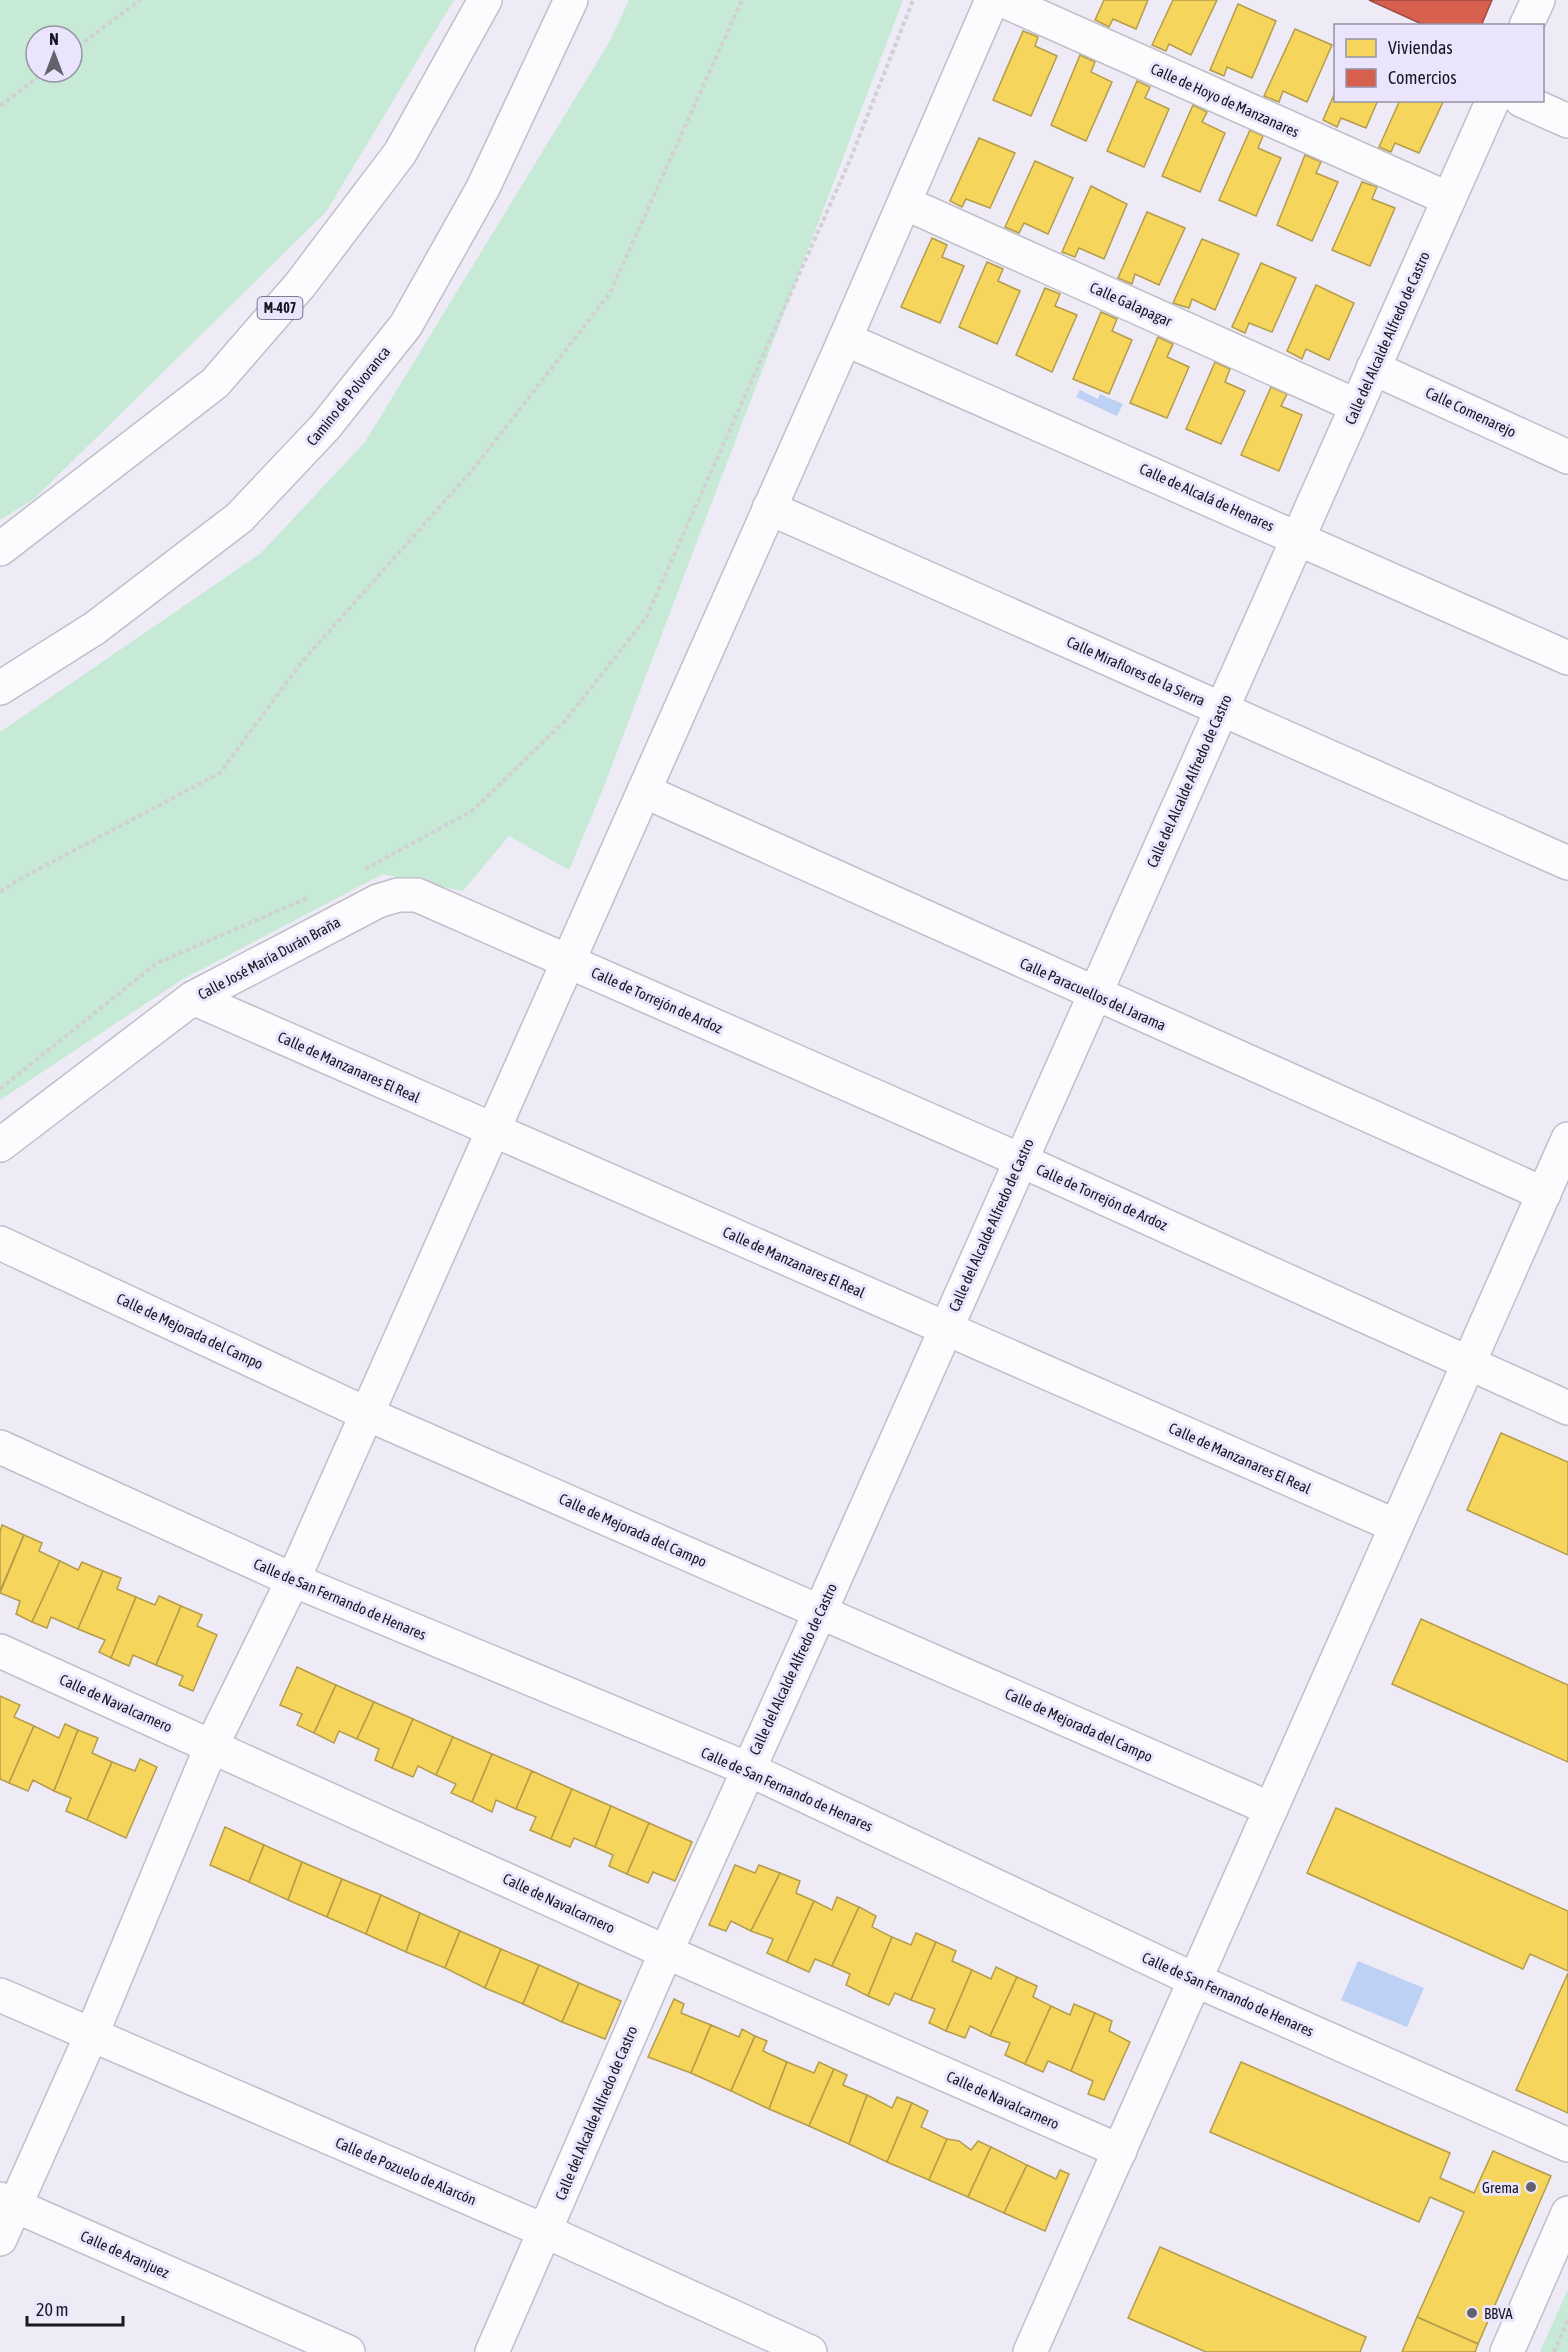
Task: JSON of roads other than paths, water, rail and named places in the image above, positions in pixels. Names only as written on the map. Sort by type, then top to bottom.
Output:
[{"type":"main road","name":"M-407","points":[[0,549],[214,383],[300,285],[400,153],[485,0]]},
{"type":"main road","name":"Camino de Polvoranca","points":[[0,688],[95,628],[239,518],[325,427],[406,325],[483,188],[571,0]]},
{"type":"main road","points":[[0,2239],[8,2203],[91,2036],[212,1745],[293,1580],[845,339],[992,0]]},
{"type":"main road","name":"Calle de Hoyo de Manzanares","points":[[1002,0],[1449,199]]},
{"type":"main road","points":[[1527,24],[1538,0]]},
{"type":"main road","name":"Calle del Alcalde Alfredo de Castro","points":[[492,2352],[666,1952],[820,1612],[1492,102]]},
{"type":"main road","points":[[1525,102],[1568,121]]},
{"type":"main road","name":"Calle Galapagar","points":[[905,203],[1357,406]]},
{"type":"main road","name":"Calle de Alcalá de Henares","points":[[845,339],[1568,658]]},
{"type":"main road","name":"Calle Comenarejo","points":[[1373,368],[1568,457]]},
{"type":"main road","name":"Calle Miraflores de la Sierra","points":[[769,508],[1568,863]]},
{"type":"main road","name":"Calle Paracuellos del Jarama","points":[[644,791],[1093,995],[1544,1194]]},
{"type":"main road","name":"Calle José María Durán Braña","points":[[0,1145],[193,998],[378,901],[408,894],[425,898],[568,960]]},
{"type":"main road","name":"Calle de Torrejón de Ardoz","points":[[568,960],[1020,1160],[1568,1408]]},
{"type":"main road","name":"Calle de Manzanares El Real","points":[[193,998],[1396,1526]]},
{"type":"main road","points":[[1030,2352],[1568,1139]]},
{"type":"main road","name":"Calle de Mejorada del Campo","points":[[0,1243],[367,1414],[1271,1809]]},
{"type":"main road","name":"Calle de San Fernando de Henares","points":[[0,1447],[293,1580],[748,1769],[1195,1980],[1568,2145]]},
{"type":"main road","name":"Calle de Navalcarnero","points":[[0,1651],[666,1952],[1120,2151]]},
{"type":"main road","name":"Calle de Pozuelo de Alarcón","points":[[0,1995],[545,2231],[810,2352]]},
{"type":"main road","name":"Calle de Aranjuez","points":[[8,2203],[348,2352]]},
{"type":"main road","points":[[1507,2352],[1568,2213]]},
{"type":"water","points":[[1080,390],[1098,399],[1100,394],[1123,404],[1117,416],[1076,397]]},
{"type":"water","points":[[1358,1961],[1424,1988],[1407,2027],[1341,2000]]},
{"type":"place","name":"Grema","points":[[1531,2187]]},
{"type":"place","name":"BBVA","points":[[1472,2313]]}]
